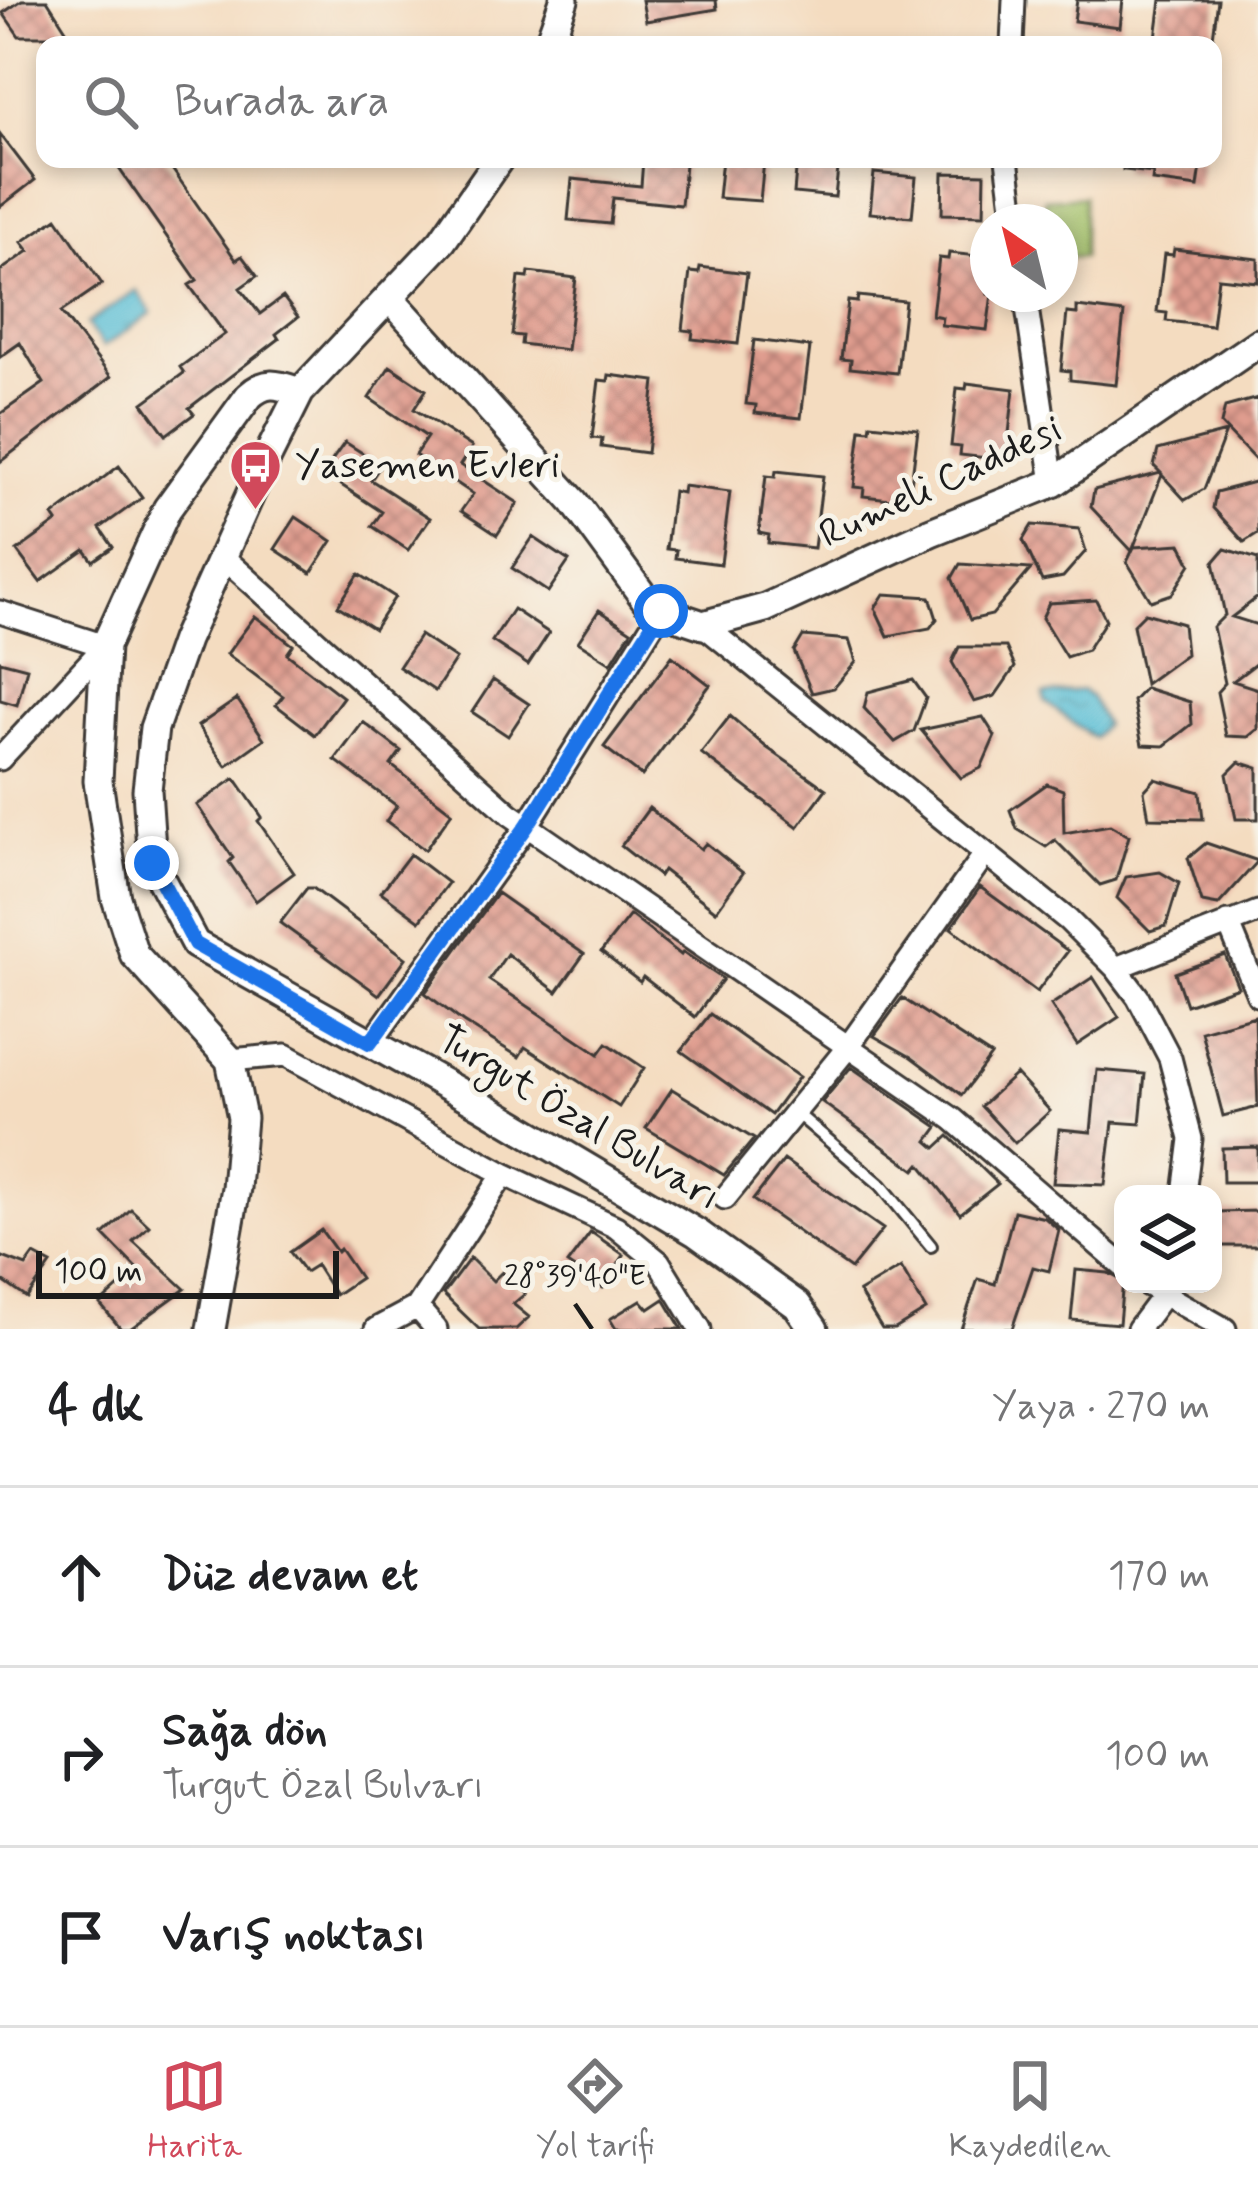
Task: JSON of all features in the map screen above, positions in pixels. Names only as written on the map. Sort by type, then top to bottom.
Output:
[{"type":"street","points":[[551,36],[564,0]]},
{"type":"street","points":[[1012,36],[1014,0]]},
{"type":"street","name":"Turgut Özal Bulvarı","points":[[493,168],[442,241],[300,392],[185,640],[154,728],[147,790],[152,863],[195,944],[697,1233],[797,1305],[814,1329]]},
{"type":"street","points":[[1008,168],[1013,204]]},
{"type":"street","points":[[389,297],[574,502],[646,599],[661,611],[703,625],[1068,920],[1116,968],[1170,1058],[1191,1139],[1185,1185]]},
{"type":"street","points":[[1028,312],[1053,483]]},
{"type":"street","name":"Rumeli Caddesi","points":[[703,625],[765,608],[1053,483],[1258,343]]},
{"type":"street","points":[[0,759],[105,646],[167,509],[249,396],[272,383],[300,392]]},
{"type":"street","points":[[223,557],[527,826],[953,1120],[1114,1258]]},
{"type":"street","points":[[370,1043],[527,826],[661,611]]},
{"type":"street","points":[[0,613],[105,646]]},
{"type":"street","points":[[105,646],[98,781],[116,898],[134,954],[230,1060],[242,1118],[236,1188],[211,1329]]},
{"type":"street","points":[[725,1198],[848,1046],[986,854]]},
{"type":"street","points":[[1116,968],[1258,912]]},
{"type":"street","points":[[1228,922],[1258,995]]},
{"type":"street","points":[[230,1060],[286,1055],[504,1174],[616,1227],[658,1262],[700,1329]]},
{"type":"street","points":[[376,1329],[417,1307],[504,1174]]},
{"type":"street","points":[[1138,1329],[1156,1293]]},
{"type":"street","points":[[1166,1293],[1225,1329]]},
{"type":"street","points":[[417,1307],[436,1329]]},
{"type":"lane","points":[[795,1112],[881,1185],[931,1246]]},
{"type":"green space","points":[[1084,196],[1083,257],[1078,257],[1078,204],[1045,204],[1045,199]]},
{"type":"water","points":[[136,290],[152,313],[103,347],[87,324]]},
{"type":"water","points":[[1081,690],[1091,698],[1105,725],[1093,738],[1045,702],[1044,694]]},
{"type":"building","points":[[22,0],[47,0],[70,36],[19,36],[3,13]]},
{"type":"building","points":[[642,0],[716,0],[717,9],[646,21]]},
{"type":"building","points":[[1077,0],[1123,0],[1120,27],[1074,21]]},
{"type":"building","points":[[1161,0],[1218,0],[1213,36],[1156,36]]},
{"type":"building","points":[[0,134],[35,180],[0,207]]},
{"type":"building","points":[[119,168],[171,168],[236,260],[242,256],[257,276],[240,288],[260,314],[283,297],[298,317],[276,334],[279,339],[189,408],[194,414],[166,435],[143,403],[184,373],[180,367],[225,334],[189,285],[197,280]]},
{"type":"building","points":[[642,168],[685,168],[681,205],[613,198],[610,224],[568,220],[572,179],[641,186]]},
{"type":"building","points":[[721,168],[763,168],[760,201],[718,198]]},
{"type":"building","points":[[796,168],[838,168],[835,197],[794,193]]},
{"type":"building","points":[[1201,168],[1198,187],[1152,181],[1153,173],[1123,170]]},
{"type":"building","points":[[874,173],[916,177],[912,217],[870,213]]},
{"type":"building","points":[[943,173],[985,174],[984,204],[970,204],[970,215],[942,214]]},
{"type":"building","points":[[57,218],[102,284],[61,312],[111,377],[0,462],[0,414],[44,383],[20,343],[0,357],[0,271],[29,251],[22,242]]},
{"type":"building","points":[[1174,249],[1258,259],[1258,282],[1218,278],[1212,326],[1166,321],[1167,313],[1157,312],[1164,254],[1173,255]]},
{"type":"building","points":[[949,253],[970,255],[970,312],[990,312],[987,330],[941,325],[942,317],[932,315],[939,258],[948,259]]},
{"type":"building","points":[[700,267],[747,273],[738,344],[692,339],[693,331],[683,330],[690,272],[699,273]]},
{"type":"building","points":[[529,272],[576,278],[567,350],[521,344],[522,336],[512,335],[519,277],[528,278]]},
{"type":"building","points":[[858,296],[905,301],[897,373],[850,368],[851,360],[841,359],[848,301],[857,302]]},
{"type":"building","points":[[1078,307],[1124,313],[1116,385],[1070,380],[1070,371],[1061,370],[1067,313],[1077,314]]},
{"type":"building","points":[[754,340],[810,347],[801,418],[755,413],[756,405],[746,404]]},
{"type":"building","points":[[390,366],[426,390],[414,409],[472,447],[460,465],[518,503],[497,535],[461,511],[473,494],[415,455],[427,437],[369,398]]},
{"type":"building","points":[[609,375],[655,381],[647,453],[601,447],[602,439],[592,438],[599,380],[608,381]]},
{"type":"building","points":[[967,383],[1014,389],[1006,460],[960,455],[961,447],[951,446],[957,388],[966,389]]},
{"type":"building","points":[[1258,398],[1258,463],[1221,424],[1225,407]]},
{"type":"building","points":[[871,424],[918,429],[909,501],[863,496],[864,488],[854,487],[861,429],[870,430]]},
{"type":"building","points":[[1226,432],[1204,489],[1185,500],[1162,475],[1132,551],[1091,507],[1094,490],[1161,473],[1154,466],[1158,450]]},
{"type":"building","points":[[345,442],[381,465],[371,480],[430,518],[408,550],[372,526],[382,512],[323,473]]},
{"type":"building","points":[[119,466],[142,498],[100,528],[113,547],[93,561],[85,550],[40,582],[17,551],[57,522],[53,516]]},
{"type":"building","points":[[776,471],[823,476],[814,548],[768,543],[769,535],[759,533],[766,476],[775,477]]},
{"type":"building","points":[[1258,481],[1258,533],[1244,542],[1213,508],[1216,492]]},
{"type":"building","points":[[683,486],[730,492],[721,564],[675,558],[676,550],[666,549],[673,491],[682,493]]},
{"type":"building","points":[[296,517],[332,541],[311,573],[275,549]]},
{"type":"building","points":[[1032,525],[1079,529],[1086,551],[1063,577],[1042,581],[1023,540]]},
{"type":"building","points":[[533,537],[569,561],[548,592],[512,568]]},
{"type":"building","points":[[1181,544],[1191,564],[1172,594],[1151,601],[1127,562],[1134,547]]},
{"type":"building","points":[[1225,549],[1258,559],[1258,597],[1232,617],[1258,625],[1258,662],[1233,681],[1258,689],[1258,729],[1248,737],[1226,736],[1217,692],[1225,683],[1213,627],[1225,615],[1214,562]]},
{"type":"building","points":[[960,564],[1031,569],[992,615],[970,620],[952,578]]},
{"type":"building","points":[[359,574],[395,597],[374,629],[338,606]]},
{"type":"building","points":[[884,594],[930,597],[937,619],[930,628],[888,636],[875,608]]},
{"type":"building","points":[[1096,600],[1106,620],[1087,650],[1066,657],[1042,618],[1049,603]]},
{"type":"building","points":[[513,609],[549,633],[528,665],[492,641]]},
{"type":"building","points":[[599,610],[631,631],[611,663],[578,642]]},
{"type":"building","points":[[1145,613],[1183,624],[1186,654],[1145,684],[1133,625]]},
{"type":"building","points":[[255,616],[293,645],[287,654],[343,697],[315,735],[276,705],[283,696],[227,654]]},
{"type":"building","points":[[420,635],[456,659],[435,691],[399,667]]},
{"type":"building","points":[[803,636],[849,640],[856,662],[834,688],[812,693],[794,651]]},
{"type":"building","points":[[959,647],[1006,647],[1015,667],[995,696],[974,702],[952,662]]},
{"type":"building","points":[[672,656],[710,685],[642,776],[604,747]]},
{"type":"building","points":[[0,661],[27,668],[17,705],[0,700]]},
{"type":"building","points":[[493,680],[529,704],[508,736],[472,712]]},
{"type":"building","points":[[913,680],[926,698],[914,731],[895,742],[864,708],[868,692]]},
{"type":"building","points":[[1145,688],[1190,702],[1192,724],[1164,746],[1142,745],[1133,701]]},
{"type":"building","points":[[237,699],[264,739],[226,766],[198,726]]},
{"type":"building","points":[[730,716],[826,789],[798,827],[701,753]]},
{"type":"building","points":[[983,717],[995,736],[981,768],[961,778],[921,730]]},
{"type":"building","points":[[363,722],[401,751],[391,765],[452,812],[425,850],[386,821],[397,806],[335,760]]},
{"type":"building","points":[[1239,762],[1258,768],[1258,819],[1236,819],[1227,774]]},
{"type":"building","points":[[235,778],[294,873],[256,901],[197,805]]},
{"type":"building","points":[[1155,779],[1200,792],[1203,819],[1149,818],[1144,791]]},
{"type":"building","points":[[1047,784],[1063,790],[1064,833],[1110,825],[1129,836],[1116,880],[1100,885],[1055,840],[1046,847],[1017,829],[1010,810]]},
{"type":"building","points":[[649,808],[701,849],[706,843],[743,873],[716,911],[663,870],[659,876],[621,846]]},
{"type":"building","points":[[1206,843],[1258,861],[1218,905],[1202,902],[1188,858]]},
{"type":"building","points":[[410,854],[448,883],[420,921],[381,892]]},
{"type":"building","points":[[1160,872],[1179,883],[1166,926],[1150,931],[1117,898],[1126,877]]},
{"type":"building","points":[[980,887],[1068,951],[1037,992],[951,928]]},
{"type":"building","points":[[307,888],[406,958],[379,995],[280,923]]},
{"type":"building","points":[[497,893],[584,954],[557,992],[507,954],[489,980],[599,1054],[607,1043],[644,1068],[619,1107],[525,1047],[519,1057],[425,993]]},
{"type":"building","points":[[630,915],[681,955],[723,979],[695,1017],[601,952]]},
{"type":"building","points":[[1225,955],[1238,987],[1186,1005],[1175,973]]},
{"type":"building","points":[[1093,977],[1119,1017],[1077,1045],[1051,1005]]},
{"type":"building","points":[[902,998],[991,1056],[962,1095],[874,1036]]},
{"type":"building","points":[[710,1014],[799,1077],[771,1115],[681,1051]]},
{"type":"building","points":[[1255,1016],[1258,1107],[1223,1116],[1201,1031]]},
{"type":"building","points":[[851,1067],[938,1127],[928,1141],[936,1148],[949,1136],[998,1184],[960,1214],[920,1164],[915,1170],[822,1102]]},
{"type":"building","points":[[1097,1070],[1145,1074],[1140,1124],[1113,1122],[1105,1185],[1053,1183],[1059,1129],[1091,1132]]},
{"type":"building","points":[[1016,1074],[1050,1111],[1015,1143],[981,1106]]},
{"type":"building","points":[[672,1089],[754,1139],[724,1175],[646,1128]]},
{"type":"building","points":[[1258,1147],[1258,1182],[1223,1182],[1222,1148]]},
{"type":"building","points":[[784,1160],[883,1229],[851,1269],[753,1200]]},
{"type":"building","points":[[131,1209],[149,1226],[133,1241],[185,1289],[130,1329],[121,1329],[100,1304],[138,1270],[104,1235]]},
{"type":"building","points":[[1014,1211],[1045,1218],[1059,1230],[1049,1271],[1033,1267],[1012,1329],[961,1329],[978,1279],[995,1284]]},
{"type":"building","points":[[1258,1211],[1258,1246],[1222,1246],[1222,1212]]},
{"type":"building","points":[[321,1230],[360,1278],[335,1295],[316,1265],[305,1272],[290,1252]]},
{"type":"building","points":[[591,1232],[624,1255],[603,1288],[567,1264]]},
{"type":"building","points":[[34,1255],[51,1264],[27,1298],[0,1279],[0,1256],[26,1266]]},
{"type":"building","points":[[470,1258],[493,1281],[502,1272],[525,1294],[513,1304],[529,1317],[516,1329],[479,1329],[443,1294]]},
{"type":"building","points":[[901,1267],[926,1310],[895,1329],[882,1329],[859,1292]]},
{"type":"building","points":[[1076,1270],[1114,1276],[1114,1293],[1122,1293],[1119,1324],[1071,1320]]},
{"type":"building","points":[[664,1299],[682,1329],[616,1329],[610,1319],[641,1300],[649,1309]]},
{"type":"place","name":"Yasemen Evleri","points":[[256,512]]},
{"type":"route","points":[[152,863],[195,944],[370,1043],[527,826],[661,611]]}]
